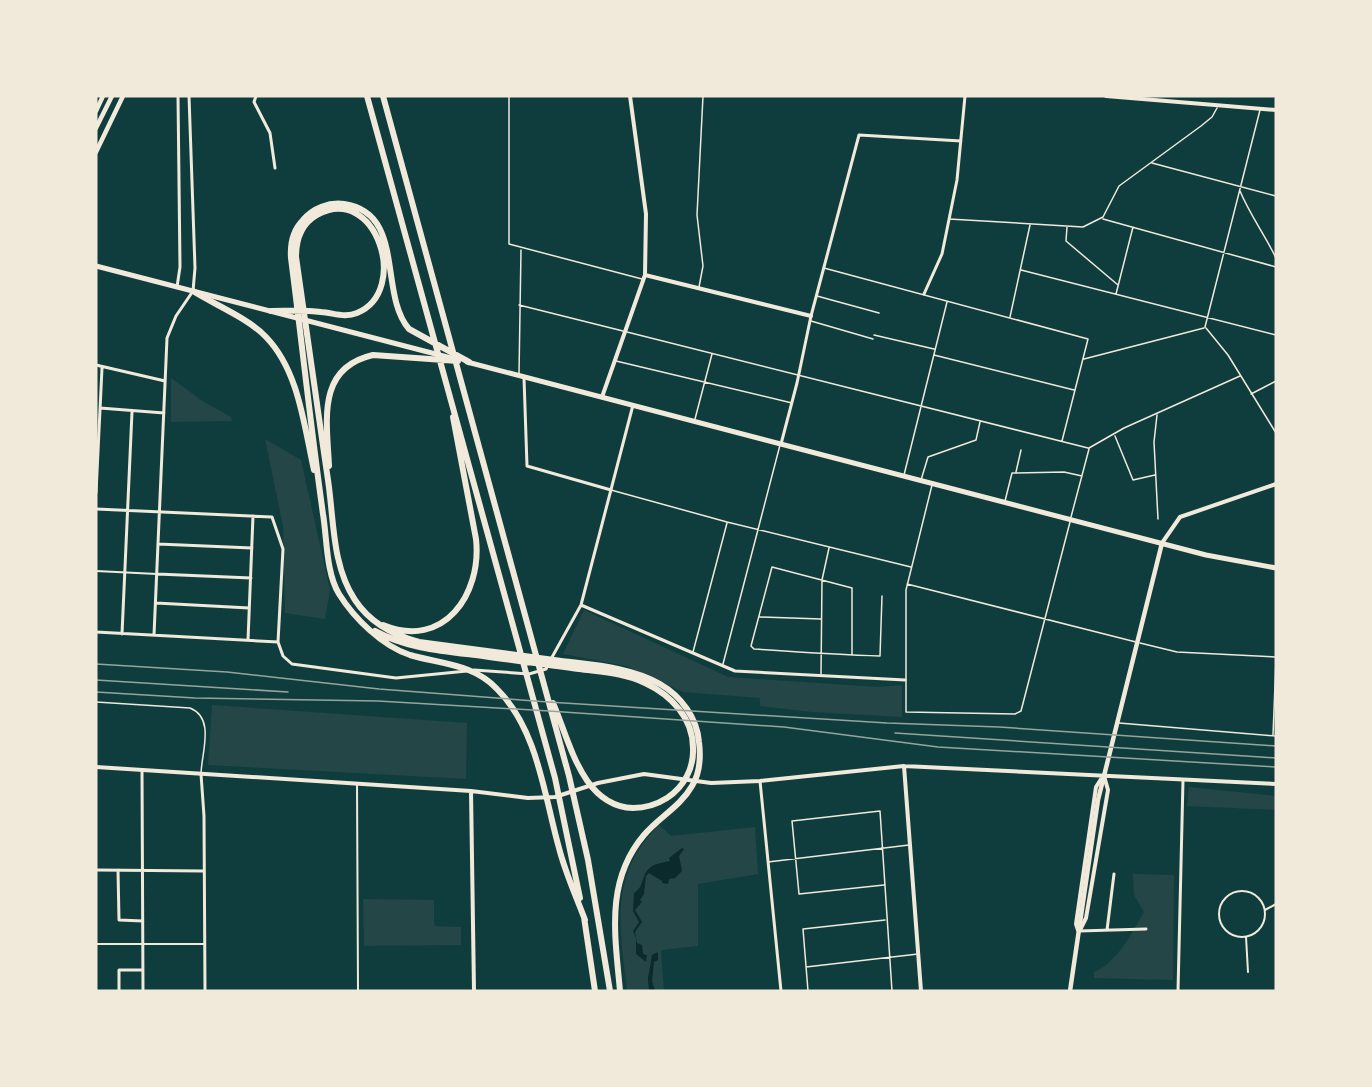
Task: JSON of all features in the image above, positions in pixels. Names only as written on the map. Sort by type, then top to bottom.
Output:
[{"type":"highway","points":[[367,96],[555,778],[585,920],[595,991]]},
{"type":"highway","points":[[383,96],[546,685],[588,860],[610,991]]},
{"type":"highway","points":[[469,362],[409,329],[401,320],[394,301],[385,239],[380,227],[364,211],[338,203],[312,212],[295,232],[290,245],[339,562],[344,579],[356,601],[375,621],[391,633],[410,642],[626,670],[662,685],[676,695],[689,713],[699,735],[701,754],[693,784],[683,800],[653,826],[635,846],[617,884],[614,917],[620,991]]},
{"type":"highway","points":[[271,311],[347,315],[371,304],[381,288],[383,268],[379,240],[370,223],[351,211],[338,209],[315,216],[299,235],[293,258]]},
{"type":"highway","points":[[193,291],[252,325],[266,336],[280,355],[296,391],[321,498]]},
{"type":"highway","points":[[331,503],[328,397],[338,376],[346,366],[360,358],[373,355],[469,362]]},
{"type":"highway","points":[[310,379],[321,498],[330,563],[337,592],[381,640],[407,654],[465,668],[497,688],[511,705],[521,722],[544,783],[559,849],[585,920]]},
{"type":"highway","points":[[375,621],[409,631],[435,626],[449,618],[467,596],[476,568],[476,539],[459,457],[450,392]]},
{"type":"highway","points":[[367,626],[388,638],[599,672],[643,682],[660,691],[674,703],[689,726],[694,752],[689,773],[682,784],[658,805],[624,808],[608,802],[593,789],[582,772],[546,685]]},
{"type":"main road","points":[[96,111],[103,96]]},
{"type":"main road","points":[[96,128],[112,96]]},
{"type":"main road","points":[[96,152],[123,96]]},
{"type":"main road","points":[[96,266],[1162,543],[1242,563],[1276,568]]},
{"type":"main road","points":[[1070,991],[1098,800],[1162,543]]},
{"type":"street","points":[[177,287],[180,267],[178,96]]},
{"type":"street","points":[[154,635],[169,330],[193,291],[195,268],[189,96]]},
{"type":"street","points":[[256,96],[254,102],[270,133],[275,168]]},
{"type":"street","points":[[602,397],[644,277],[646,214],[630,96]]},
{"type":"street","points":[[924,294],[942,254],[957,180],[965,96]]},
{"type":"street","points":[[1106,96],[1276,110]]},
{"type":"street","points":[[781,444],[823,268],[859,135],[961,141]]},
{"type":"street","points":[[644,277],[699,288],[811,319]]},
{"type":"street","points":[[96,365],[165,381]]},
{"type":"street","points":[[96,493],[98,408],[102,368]]},
{"type":"street","points":[[521,376],[527,466],[611,490]]},
{"type":"street","points":[[96,509],[272,517],[283,549],[278,642],[283,656],[291,664],[396,678],[481,670],[529,674],[546,669],[581,605],[633,405]]},
{"type":"street","points":[[98,408],[132,412],[164,412]]},
{"type":"street","points":[[122,634],[132,412]]},
{"type":"street","points":[[1162,543],[1180,517],[1276,484]]},
{"type":"street","points":[[248,640],[253,516]]},
{"type":"street","points":[[158,544],[252,548]]},
{"type":"street","points":[[96,571],[250,578]]},
{"type":"street","points":[[156,603],[249,608]]},
{"type":"street","points":[[581,605],[735,671],[905,681]]},
{"type":"street","points":[[96,633],[278,642]]},
{"type":"street","points":[[904,766],[921,991]]},
{"type":"street","points":[[96,767],[471,791],[528,798],[555,797],[598,783],[644,774],[711,783],[760,781],[904,766],[1276,784]]},
{"type":"street","points":[[142,770],[143,991]]},
{"type":"street","points":[[201,774],[205,991]]},
{"type":"street","points":[[1079,931],[1076,924],[1096,787],[1104,776]]},
{"type":"street","points":[[1079,931],[1086,918],[1108,790],[1104,776]]},
{"type":"street","points":[[1178,991],[1182,780]]},
{"type":"street","points":[[760,781],[781,991]]},
{"type":"street","points":[[357,784],[358,991]]},
{"type":"street","points":[[471,791],[474,991]]},
{"type":"street","points":[[96,870],[204,871]]},
{"type":"street","points":[[118,870],[119,920],[143,921]]},
{"type":"street","points":[[1107,930],[1114,874]]},
{"type":"street","points":[[1236,892],[1251,893],[1258,897],[1265,910],[1263,925],[1253,935],[1246,937],[1231,935],[1225,930],[1219,915],[1223,901],[1236,892]]},
{"type":"street","points":[[1265,910],[1276,904]]},
{"type":"street","points":[[1079,931],[1146,929]]},
{"type":"street","points":[[1246,937],[1248,972]]},
{"type":"street","points":[[96,944],[205,944]]},
{"type":"street","points":[[119,991],[119,970],[143,970]]},
{"type":"lane","points":[[508,96],[509,244],[521,249],[644,277]]},
{"type":"lane","points":[[699,288],[704,266],[697,215],[703,96]]},
{"type":"lane","points":[[949,219],[1083,228],[1101,218],[1119,186],[1212,117],[1219,104]]},
{"type":"lane","points":[[1205,327],[1260,108]]},
{"type":"lane","points":[[1152,163],[1276,196]]},
{"type":"lane","points":[[1240,190],[1257,228],[1264,235],[1276,258]]},
{"type":"lane","points":[[1101,218],[1276,267]]},
{"type":"lane","points":[[1010,317],[1030,225]]},
{"type":"lane","points":[[1067,227],[1066,241],[1118,285]]},
{"type":"lane","points":[[1116,295],[1133,227]]},
{"type":"lane","points":[[521,249],[519,305],[521,376]]},
{"type":"lane","points":[[823,268],[1088,339],[1061,442]]},
{"type":"lane","points":[[1021,270],[1276,336]]},
{"type":"lane","points":[[816,296],[879,313]]},
{"type":"lane","points":[[904,476],[948,301]]},
{"type":"lane","points":[[519,305],[1089,448],[1158,413],[1240,376]]},
{"type":"lane","points":[[811,319],[873,339]]},
{"type":"lane","points":[[1083,359],[1130,349],[1205,327]]},
{"type":"lane","points":[[1205,327],[1240,376],[1276,433]]},
{"type":"lane","points":[[874,334],[936,349]]},
{"type":"lane","points":[[695,422],[712,353]]},
{"type":"lane","points":[[934,355],[1075,390]]},
{"type":"lane","points":[[615,361],[792,403]]},
{"type":"lane","points":[[1251,394],[1276,381]]},
{"type":"lane","points":[[1158,413],[1154,442],[1158,519]]},
{"type":"lane","points":[[921,480],[928,457],[976,441],[981,421]]},
{"type":"lane","points":[[1114,434],[1133,480],[1156,475]]},
{"type":"lane","points":[[723,666],[781,444]]},
{"type":"lane","points":[[933,483],[908,584],[906,712],[1018,713],[1022,706],[1089,448]]},
{"type":"lane","points":[[1016,473],[1021,450]]},
{"type":"lane","points":[[1005,502],[1012,473],[1047,472],[1082,476]]},
{"type":"lane","points":[[611,490],[727,522],[912,567]]},
{"type":"lane","points":[[693,653],[727,522]]},
{"type":"lane","points":[[821,676],[822,580],[830,547]]},
{"type":"lane","points":[[852,655],[852,588],[772,567],[751,646],[754,650],[821,654],[880,656],[882,596]]},
{"type":"lane","points":[[908,584],[1177,652],[1276,659],[1274,736],[1123,725],[1116,721]]},
{"type":"lane","points":[[759,617],[822,620]]},
{"type":"lane","points":[[96,702],[190,708],[198,711],[205,722],[201,774]]},
{"type":"lane","points":[[884,885],[799,894],[792,821],[880,811],[891,991]]},
{"type":"lane","points":[[768,862],[910,845]]},
{"type":"lane","points":[[808,991],[803,929],[886,920]]},
{"type":"lane","points":[[806,967],[919,954]]},
{"type":"shaded area","points":[[171,378],[204,402],[231,417],[232,421],[171,422]]},
{"type":"shaded area","points":[[265,439],[301,460],[330,590],[325,619],[285,613],[283,526]]},
{"type":"shaded area","points":[[584,610],[728,677],[878,687],[902,685],[902,717],[812,712],[760,706],[760,698],[683,692],[626,666],[563,654]]},
{"type":"shaded area","points":[[212,705],[467,723],[466,779],[208,765]]},
{"type":"shaded area","points":[[1189,787],[1276,796],[1276,810],[1187,806]]},
{"type":"shaded area","points":[[659,825],[671,836],[755,827],[758,874],[698,884],[698,946],[661,950],[664,991],[627,991],[622,945],[621,903],[632,863],[643,844]]},
{"type":"shaded area","points":[[682,848],[684,849],[679,856],[682,871],[675,878],[669,879],[668,884],[662,883],[649,873],[646,876],[644,894],[640,900],[642,902],[635,910],[642,922],[635,932],[637,943],[642,945],[643,954],[647,955],[646,962],[636,954],[636,938],[633,931],[639,922],[633,911],[634,893],[640,887],[650,868],[670,861],[669,858]]},
{"type":"shaded area","points":[[1133,874],[1174,875],[1173,980],[1094,978],[1094,972],[1110,962],[1117,954],[1144,912],[1134,895]]},
{"type":"shaded area","points":[[363,899],[434,900],[434,926],[461,927],[461,945],[364,946]]},
{"type":"shaded area","points":[[658,952],[658,960],[654,962],[652,981],[655,991],[649,991],[648,978],[652,955]]},
{"type":"railway","points":[[96,664],[227,672],[379,689],[548,702],[887,723],[999,727],[1276,746]]},
{"type":"railway","points":[[96,680],[288,692]]},
{"type":"railway","points":[[96,692],[195,698],[378,701],[549,711],[784,727],[938,747],[1276,767]]},
{"type":"railway","points":[[895,733],[1276,758]]}]
